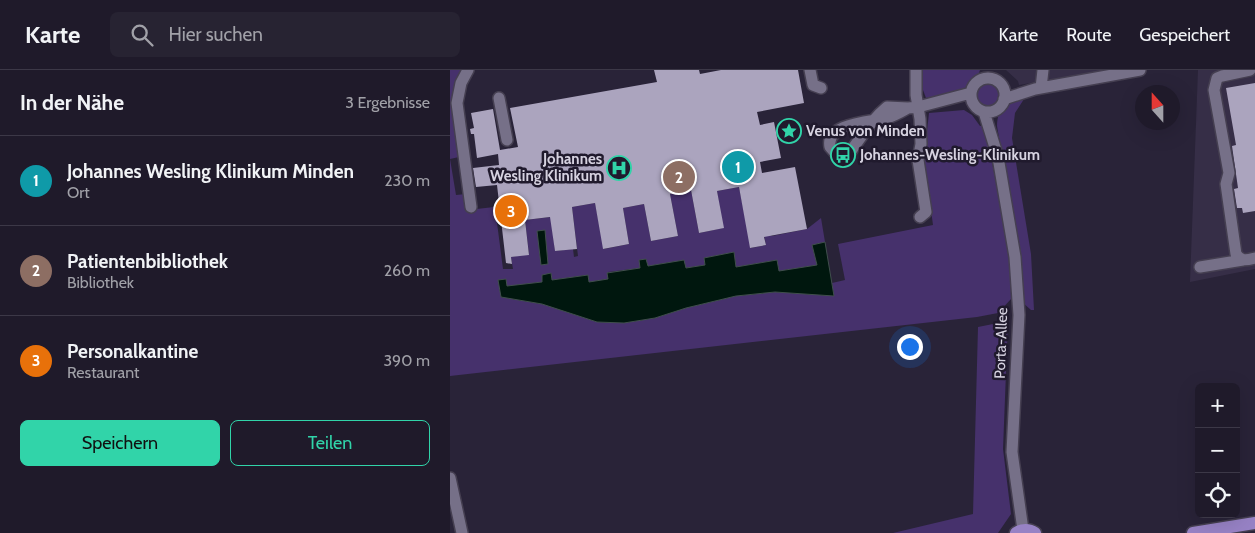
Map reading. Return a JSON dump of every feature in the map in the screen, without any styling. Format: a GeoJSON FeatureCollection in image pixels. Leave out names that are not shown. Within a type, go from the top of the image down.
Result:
{"type":"FeatureCollection","features":[{"type":"Feature","properties":{"kind":"main road"},"geometry":{"type":"LineString","coordinates":[[1193,533],[1255,523]]}},
{"type":"Feature","properties":{"kind":"street"},"geometry":{"type":"LineString","coordinates":[[468,70],[461,83],[457,103],[471,207]]}},
{"type":"Feature","properties":{"kind":"street"},"geometry":{"type":"LineString","coordinates":[[810,70],[813,85],[821,88]]}},
{"type":"Feature","properties":{"kind":"street"},"geometry":{"type":"LineString","coordinates":[[916,70],[913,107],[921,144],[918,160],[926,212],[920,217]]}},
{"type":"Feature","properties":{"kind":"street"},"geometry":{"type":"LineString","coordinates":[[1038,88],[1043,70]]}},
{"type":"Feature","properties":{"kind":"street"},"geometry":{"type":"LineString","coordinates":[[1065,83],[1066,70]]}},
{"type":"Feature","properties":{"kind":"street"},"geometry":{"type":"LineString","coordinates":[[1004,95],[1134,70]]}},
{"type":"Feature","properties":{"kind":"street"},"geometry":{"type":"LineString","coordinates":[[1243,260],[1239,259],[1236,254],[1226,184],[1229,174],[1214,90],[1217,78],[1250,70]]}},
{"type":"Feature","properties":{"kind":"street"},"geometry":{"type":"LineString","coordinates":[[986,75],[999,83],[1004,95],[999,108],[989,111],[979,110],[972,98],[974,85],[986,75]]}},
{"type":"Feature","properties":{"kind":"street"},"geometry":{"type":"LineString","coordinates":[[500,98],[507,140]]}},
{"type":"Feature","properties":{"kind":"street"},"geometry":{"type":"LineString","coordinates":[[913,107],[894,116],[873,121],[842,127],[829,143],[833,152],[843,155],[850,151],[873,121],[887,107],[946,105],[972,98]]}},
{"type":"Feature","properties":{"kind":"street","name":"Porta-Allee"},"geometry":{"type":"LineString","coordinates":[[989,111],[1015,257],[1018,315],[1012,452],[1025,532]]}},
{"type":"Feature","properties":{"kind":"street"},"geometry":{"type":"LineString","coordinates":[[1200,268],[1255,258]]}},
{"type":"Feature","properties":{"kind":"street"},"geometry":{"type":"LineString","coordinates":[[450,478],[462,533]]}},
{"type":"Feature","properties":{"kind":"shaded area"},"geometry":{"type":"Polygon","coordinates":[[[450,70],[462,70],[458,80],[455,102],[455,124],[459,157],[450,159],[450,70]]]}},
{"type":"Feature","properties":{"kind":"shaded area"},"geometry":{"type":"Polygon","coordinates":[[[921,70],[980,70],[977,78],[963,93],[926,98],[920,82],[921,70]]]}},
{"type":"Feature","properties":{"kind":"shaded area"},"geometry":{"type":"Polygon","coordinates":[[[1006,70],[1106,70],[1019,85],[1018,81],[1006,70]]]}},
{"type":"Feature","properties":{"kind":"shaded area"},"geometry":{"type":"Polygon","coordinates":[[[1198,70],[1255,70],[1255,269],[1190,282],[1198,70]]]}},
{"type":"Feature","properties":{"kind":"shaded area"},"geometry":{"type":"Polygon","coordinates":[[[988,83],[996,87],[1000,95],[996,103],[988,107],[980,103],[976,95],[980,87],[988,83]]]}},
{"type":"Feature","properties":{"kind":"shaded area"},"geometry":{"type":"Polygon","coordinates":[[[1023,96],[1024,99],[1015,113],[1012,138],[1031,254],[1034,310],[1031,310],[1022,302],[1020,260],[997,126],[999,114],[1004,106],[1023,96]]]}},
{"type":"Feature","properties":{"kind":"shaded area"},"geometry":{"type":"Polygon","coordinates":[[[964,110],[972,115],[980,126],[985,125],[1010,257],[1011,299],[998,313],[977,317],[450,376],[450,159],[456,195],[466,194],[468,210],[494,207],[503,269],[513,269],[511,257],[529,254],[525,220],[551,217],[555,251],[573,249],[574,257],[578,256],[572,207],[595,203],[604,249],[629,244],[623,208],[644,204],[651,241],[678,236],[670,194],[691,190],[699,233],[723,228],[717,191],[739,187],[751,248],[766,245],[763,230],[772,236],[807,229],[821,218],[825,242],[812,245],[817,265],[779,271],[777,260],[736,267],[734,253],[704,258],[705,265],[685,268],[683,260],[648,266],[646,259],[640,268],[608,272],[608,279],[589,282],[587,275],[552,280],[551,273],[543,282],[507,286],[499,280],[501,297],[542,304],[597,322],[624,323],[655,318],[686,308],[736,296],[775,292],[834,296],[832,283],[845,280],[838,244],[933,225],[924,159],[929,113],[964,110]]]}},
{"type":"Feature","properties":{"kind":"shaded area"},"geometry":{"type":"Polygon","coordinates":[[[545,230],[548,264],[541,265],[537,231],[545,230]]]}},
{"type":"Feature","properties":{"kind":"shaded area"},"geometry":{"type":"Polygon","coordinates":[[[825,242],[834,296],[775,292],[736,296],[686,308],[655,318],[624,323],[597,322],[542,304],[501,297],[498,280],[506,279],[507,286],[542,282],[542,275],[551,273],[552,280],[588,275],[589,282],[608,279],[607,273],[640,268],[639,260],[646,259],[648,266],[684,260],[686,268],[705,265],[704,258],[734,252],[736,267],[777,260],[779,271],[817,265],[812,245],[825,242]]]}},
{"type":"Feature","properties":{"kind":"shaded area"},"geometry":{"type":"Polygon","coordinates":[[[1008,321],[1003,449],[1011,514],[998,533],[893,533],[973,514],[978,327],[1008,321]]]}},
{"type":"Feature","properties":{"kind":"building","name":"Johannes Wesling Klinikum"},"geometry":{"type":"Polygon","coordinates":[[[654,70],[699,70],[700,74],[721,70],[798,70],[804,103],[757,112],[760,125],[774,122],[781,158],[760,162],[762,173],[795,167],[807,229],[764,237],[766,245],[750,248],[739,187],[717,191],[724,228],[699,233],[691,190],[670,194],[678,236],[651,241],[644,204],[623,208],[629,244],[603,249],[595,203],[572,207],[577,249],[555,251],[550,217],[525,220],[529,255],[511,257],[512,264],[506,263],[497,185],[476,187],[473,168],[499,165],[498,154],[477,158],[474,134],[471,134],[470,129],[474,128],[471,113],[493,109],[500,150],[518,147],[510,108],[657,82],[654,70]]]}},
{"type":"Feature","properties":{"kind":"building"},"geometry":{"type":"Polygon","coordinates":[[[1255,83],[1255,211],[1243,213],[1242,208],[1237,208],[1234,189],[1238,188],[1232,146],[1236,145],[1226,88],[1255,83]]]}},
{"type":"Feature","properties":{"kind":"place","name":"Venus von Minden"},"geometry":{"type":"Point","coordinates":[789,131]}},
{"type":"Feature","properties":{"kind":"place","name":"Johannes-Wesling-Klinikum"},"geometry":{"type":"Point","coordinates":[843,155]}},
{"type":"Feature","properties":{"kind":"place","name":"Johannes Wesling Klinikum Minden"},"geometry":{"type":"Point","coordinates":[738,167]}},
{"type":"Feature","properties":{"kind":"place","name":"Johannes Wesling Klinikum"},"geometry":{"type":"Point","coordinates":[619,168]}},
{"type":"Feature","properties":{"kind":"place","name":"Patientenbibliothek"},"geometry":{"type":"Point","coordinates":[679,177]}},
{"type":"Feature","properties":{"kind":"place","name":"Personalkantine"},"geometry":{"type":"Point","coordinates":[511,211]}}]}
